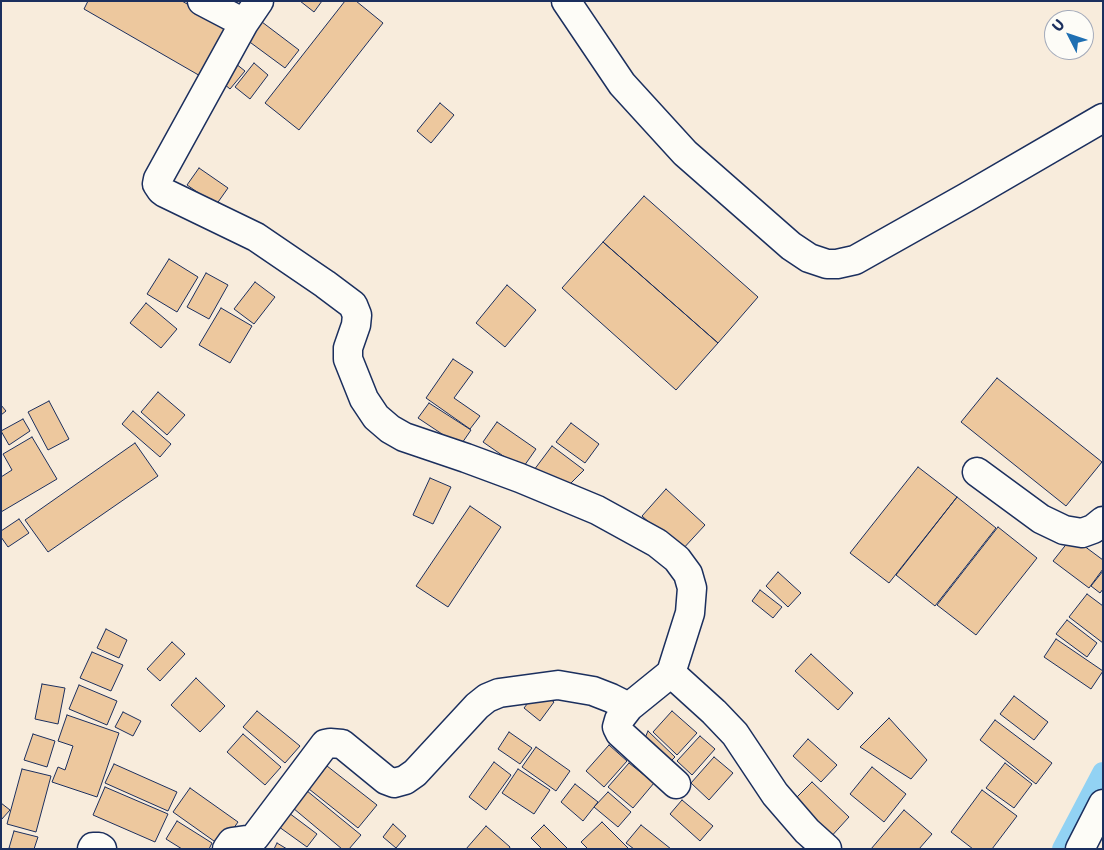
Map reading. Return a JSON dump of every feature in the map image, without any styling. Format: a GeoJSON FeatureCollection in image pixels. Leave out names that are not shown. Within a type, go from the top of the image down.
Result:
{"type":"FeatureCollection","features":[{"type":"Feature","properties":{"kind":"street"},"geometry":{"type":"LineString","coordinates":[[202,1],[252,12],[158,179],[157,184],[165,193],[256,237],[353,305],[357,315],[356,325],[348,348],[348,359],[364,399],[376,417],[390,429],[404,437],[520,478],[597,510],[657,543],[677,559],[688,574],[692,588],[690,613],[671,673],[629,707],[619,720],[617,727],[620,733],[676,784]]}},
{"type":"Feature","properties":{"kind":"street"},"geometry":{"type":"LineString","coordinates":[[570,2],[622,84],[685,153],[791,246],[809,258],[827,264],[855,260],[1103,118]]}},
{"type":"Feature","properties":{"kind":"street"},"geometry":{"type":"LineString","coordinates":[[977,472],[1041,518],[1064,530],[1082,533],[1093,529],[1103,522]]}},
{"type":"Feature","properties":{"kind":"street"},"geometry":{"type":"LineString","coordinates":[[671,673],[736,734],[775,794],[807,831],[826,849]]}},
{"type":"Feature","properties":{"kind":"street"},"geometry":{"type":"LineString","coordinates":[[227,849],[232,842],[256,837],[325,744],[342,744],[386,780],[394,783],[405,780],[415,773],[477,706],[487,698],[499,693],[558,685],[592,691],[629,707]]}},
{"type":"Feature","properties":{"kind":"street"},"geometry":{"type":"LineString","coordinates":[[1080,849],[1103,804]]}},
{"type":"Feature","properties":{"kind":"street"},"geometry":{"type":"LineString","coordinates":[[92,849],[93,847],[99,847],[102,849]]}},
{"type":"Feature","properties":{"kind":"building"},"geometry":{"type":"Polygon","coordinates":[[[88,1],[182,1],[230,29],[202,77],[84,9],[88,1]]]}},
{"type":"Feature","properties":{"kind":"building"},"geometry":{"type":"Polygon","coordinates":[[[300,1],[322,1],[314,12],[300,1]]]}},
{"type":"Feature","properties":{"kind":"building"},"geometry":{"type":"Polygon","coordinates":[[[345,1],[356,1],[383,23],[299,130],[265,103],[345,1]]]}},
{"type":"Feature","properties":{"kind":"building"},"geometry":{"type":"Polygon","coordinates":[[[262,22],[299,50],[285,68],[247,40],[262,22]]]}},
{"type":"Feature","properties":{"kind":"building"},"geometry":{"type":"Polygon","coordinates":[[[231,60],[245,71],[230,89],[217,78],[231,60]]]}},
{"type":"Feature","properties":{"kind":"building"},"geometry":{"type":"Polygon","coordinates":[[[254,63],[268,75],[250,99],[235,87],[254,63]]]}},
{"type":"Feature","properties":{"kind":"building"},"geometry":{"type":"Polygon","coordinates":[[[440,103],[454,115],[431,143],[417,131],[440,103]]]}},
{"type":"Feature","properties":{"kind":"building"},"geometry":{"type":"Polygon","coordinates":[[[199,168],[228,188],[216,205],[187,185],[199,168]]]}},
{"type":"Feature","properties":{"kind":"building"},"geometry":{"type":"Polygon","coordinates":[[[644,196],[758,297],[718,343],[603,242],[644,196]]]}},
{"type":"Feature","properties":{"kind":"building"},"geometry":{"type":"Polygon","coordinates":[[[603,242],[718,343],[676,390],[562,288],[603,242]]]}},
{"type":"Feature","properties":{"kind":"building"},"geometry":{"type":"Polygon","coordinates":[[[169,259],[198,277],[177,312],[147,294],[169,259]]]}},
{"type":"Feature","properties":{"kind":"building"},"geometry":{"type":"Polygon","coordinates":[[[206,273],[228,285],[209,319],[187,307],[206,273]]]}},
{"type":"Feature","properties":{"kind":"building"},"geometry":{"type":"Polygon","coordinates":[[[255,282],[275,297],[254,324],[234,309],[255,282]]]}},
{"type":"Feature","properties":{"kind":"building"},"geometry":{"type":"Polygon","coordinates":[[[507,285],[536,310],[505,347],[476,323],[507,285]]]}},
{"type":"Feature","properties":{"kind":"building"},"geometry":{"type":"Polygon","coordinates":[[[146,303],[177,329],[161,348],[130,323],[146,303]]]}},
{"type":"Feature","properties":{"kind":"building"},"geometry":{"type":"Polygon","coordinates":[[[221,308],[252,326],[230,363],[199,345],[221,308]]]}},
{"type":"Feature","properties":{"kind":"building"},"geometry":{"type":"Polygon","coordinates":[[[453,359],[473,372],[454,398],[480,416],[470,429],[426,398],[453,359]]]}},
{"type":"Feature","properties":{"kind":"building"},"geometry":{"type":"Polygon","coordinates":[[[997,378],[1102,462],[1066,506],[961,422],[997,378]]]}},
{"type":"Feature","properties":{"kind":"building"},"geometry":{"type":"Polygon","coordinates":[[[158,392],[185,415],[167,435],[141,412],[158,392]]]}},
{"type":"Feature","properties":{"kind":"building"},"geometry":{"type":"Polygon","coordinates":[[[49,401],[69,439],[48,450],[28,412],[49,401]]]}},
{"type":"Feature","properties":{"kind":"building"},"geometry":{"type":"Polygon","coordinates":[[[429,403],[471,430],[460,446],[418,418],[429,403]]]}},
{"type":"Feature","properties":{"kind":"building"},"geometry":{"type":"Polygon","coordinates":[[[1,405],[6,411],[1,415],[1,405]]]}},
{"type":"Feature","properties":{"kind":"building"},"geometry":{"type":"Polygon","coordinates":[[[133,411],[171,444],[160,457],[122,424],[133,411]]]}},
{"type":"Feature","properties":{"kind":"building"},"geometry":{"type":"Polygon","coordinates":[[[23,419],[30,431],[9,445],[1,431],[23,419]]]}},
{"type":"Feature","properties":{"kind":"building"},"geometry":{"type":"Polygon","coordinates":[[[497,422],[536,449],[522,469],[483,442],[497,422]]]}},
{"type":"Feature","properties":{"kind":"building"},"geometry":{"type":"Polygon","coordinates":[[[571,423],[599,444],[585,463],[556,442],[571,423]]]}},
{"type":"Feature","properties":{"kind":"building"},"geometry":{"type":"Polygon","coordinates":[[[32,437],[57,479],[1,512],[1,477],[12,470],[3,454],[32,437]]]}},
{"type":"Feature","properties":{"kind":"building"},"geometry":{"type":"Polygon","coordinates":[[[135,443],[158,476],[48,552],[25,520],[135,443]]]}},
{"type":"Feature","properties":{"kind":"building"},"geometry":{"type":"Polygon","coordinates":[[[552,446],[584,470],[564,490],[528,478],[552,446]]]}},
{"type":"Feature","properties":{"kind":"building"},"geometry":{"type":"Polygon","coordinates":[[[918,467],[957,497],[889,583],[850,553],[918,467]]]}},
{"type":"Feature","properties":{"kind":"building"},"geometry":{"type":"Polygon","coordinates":[[[430,478],[451,487],[433,524],[413,515],[430,478]]]}},
{"type":"Feature","properties":{"kind":"building"},"geometry":{"type":"Polygon","coordinates":[[[666,489],[705,525],[681,551],[642,516],[666,489]]]}},
{"type":"Feature","properties":{"kind":"building"},"geometry":{"type":"Polygon","coordinates":[[[957,497],[996,528],[935,606],[896,575],[957,497]]]}},
{"type":"Feature","properties":{"kind":"building"},"geometry":{"type":"Polygon","coordinates":[[[470,506],[501,527],[448,607],[416,586],[470,506]]]}},
{"type":"Feature","properties":{"kind":"building"},"geometry":{"type":"Polygon","coordinates":[[[19,519],[29,533],[8,547],[1,537],[1,531],[19,519]]]}},
{"type":"Feature","properties":{"kind":"building"},"geometry":{"type":"Polygon","coordinates":[[[998,527],[1037,558],[976,635],[937,605],[998,527]]]}},
{"type":"Feature","properties":{"kind":"building"},"geometry":{"type":"Polygon","coordinates":[[[1072,537],[1103,560],[1103,569],[1089,588],[1053,561],[1072,537]]]}},
{"type":"Feature","properties":{"kind":"building"},"geometry":{"type":"Polygon","coordinates":[[[1103,571],[1103,589],[1100,593],[1091,586],[1103,571]]]}},
{"type":"Feature","properties":{"kind":"building"},"geometry":{"type":"Polygon","coordinates":[[[778,572],[801,593],[788,607],[766,586],[778,572]]]}},
{"type":"Feature","properties":{"kind":"building"},"geometry":{"type":"Polygon","coordinates":[[[760,590],[782,607],[773,618],[752,601],[760,590]]]}},
{"type":"Feature","properties":{"kind":"building"},"geometry":{"type":"Polygon","coordinates":[[[1087,594],[1103,606],[1103,643],[1069,617],[1087,594]]]}},
{"type":"Feature","properties":{"kind":"building"},"geometry":{"type":"Polygon","coordinates":[[[1067,620],[1097,643],[1087,657],[1056,634],[1067,620]]]}},
{"type":"Feature","properties":{"kind":"building"},"geometry":{"type":"Polygon","coordinates":[[[106,629],[127,640],[119,658],[97,648],[106,629]]]}},
{"type":"Feature","properties":{"kind":"building"},"geometry":{"type":"Polygon","coordinates":[[[1056,639],[1103,671],[1091,689],[1044,657],[1056,639]]]}},
{"type":"Feature","properties":{"kind":"building"},"geometry":{"type":"Polygon","coordinates":[[[172,642],[185,654],[160,681],[147,669],[172,642]]]}},
{"type":"Feature","properties":{"kind":"building"},"geometry":{"type":"Polygon","coordinates":[[[92,652],[123,665],[111,691],[80,678],[92,652]]]}},
{"type":"Feature","properties":{"kind":"building"},"geometry":{"type":"Polygon","coordinates":[[[811,654],[853,693],[838,710],[795,671],[811,654]]]}},
{"type":"Feature","properties":{"kind":"building"},"geometry":{"type":"Polygon","coordinates":[[[196,678],[225,706],[200,732],[171,705],[196,678]]]}},
{"type":"Feature","properties":{"kind":"building"},"geometry":{"type":"Polygon","coordinates":[[[42,684],[65,688],[58,724],[35,719],[42,684]]]}},
{"type":"Feature","properties":{"kind":"building"},"geometry":{"type":"Polygon","coordinates":[[[79,685],[117,701],[107,725],[69,709],[79,685]]]}},
{"type":"Feature","properties":{"kind":"building"},"geometry":{"type":"Polygon","coordinates":[[[538,690],[554,702],[540,721],[524,708],[538,690]]]}},
{"type":"Feature","properties":{"kind":"building"},"geometry":{"type":"Polygon","coordinates":[[[1014,696],[1048,722],[1034,740],[1000,714],[1014,696]]]}},
{"type":"Feature","properties":{"kind":"building"},"geometry":{"type":"Polygon","coordinates":[[[257,711],[300,746],[285,763],[243,727],[257,711]]]}},
{"type":"Feature","properties":{"kind":"building"},"geometry":{"type":"Polygon","coordinates":[[[672,711],[697,733],[677,755],[653,732],[672,711]]]}},
{"type":"Feature","properties":{"kind":"building"},"geometry":{"type":"Polygon","coordinates":[[[123,712],[141,721],[133,736],[115,727],[123,712]]]}},
{"type":"Feature","properties":{"kind":"building"},"geometry":{"type":"Polygon","coordinates":[[[67,715],[119,733],[97,797],[52,782],[58,767],[65,770],[73,746],[58,741],[67,715]]]}},
{"type":"Feature","properties":{"kind":"building"},"geometry":{"type":"Polygon","coordinates":[[[889,718],[927,760],[911,779],[860,747],[889,718]]]}},
{"type":"Feature","properties":{"kind":"building"},"geometry":{"type":"Polygon","coordinates":[[[995,720],[1052,763],[1036,784],[980,740],[995,720]]]}},
{"type":"Feature","properties":{"kind":"building"},"geometry":{"type":"Polygon","coordinates":[[[648,731],[675,757],[670,762],[645,738],[648,731]]]}},
{"type":"Feature","properties":{"kind":"building"},"geometry":{"type":"Polygon","coordinates":[[[509,732],[532,748],[520,764],[498,749],[509,732]]]}},
{"type":"Feature","properties":{"kind":"building"},"geometry":{"type":"Polygon","coordinates":[[[33,734],[55,741],[47,767],[24,760],[33,734]]]}},
{"type":"Feature","properties":{"kind":"building"},"geometry":{"type":"Polygon","coordinates":[[[243,734],[281,767],[265,785],[227,752],[243,734]]]}},
{"type":"Feature","properties":{"kind":"building"},"geometry":{"type":"Polygon","coordinates":[[[700,736],[715,749],[692,775],[677,761],[700,736]]]}},
{"type":"Feature","properties":{"kind":"building"},"geometry":{"type":"Polygon","coordinates":[[[808,739],[837,765],[821,782],[793,756],[808,739]]]}},
{"type":"Feature","properties":{"kind":"building"},"geometry":{"type":"Polygon","coordinates":[[[609,745],[627,761],[604,787],[586,771],[609,745]]]}},
{"type":"Feature","properties":{"kind":"building"},"geometry":{"type":"Polygon","coordinates":[[[536,747],[570,771],[556,791],[522,767],[536,747]]]}},
{"type":"Feature","properties":{"kind":"building"},"geometry":{"type":"Polygon","coordinates":[[[714,757],[733,773],[709,800],[691,783],[714,757]]]}},
{"type":"Feature","properties":{"kind":"building"},"geometry":{"type":"Polygon","coordinates":[[[494,762],[511,775],[486,810],[469,797],[494,762]]]}},
{"type":"Feature","properties":{"kind":"building"},"geometry":{"type":"Polygon","coordinates":[[[629,763],[654,783],[633,808],[608,787],[629,763]]]}},
{"type":"Feature","properties":{"kind":"building"},"geometry":{"type":"Polygon","coordinates":[[[1005,763],[1032,784],[1014,808],[986,788],[1005,763]]]}},
{"type":"Feature","properties":{"kind":"building"},"geometry":{"type":"Polygon","coordinates":[[[114,764],[177,792],[168,811],[105,783],[114,764]]]}},
{"type":"Feature","properties":{"kind":"building"},"geometry":{"type":"Polygon","coordinates":[[[327,766],[377,805],[358,828],[309,789],[327,766]]]}},
{"type":"Feature","properties":{"kind":"building"},"geometry":{"type":"Polygon","coordinates":[[[872,767],[906,794],[884,822],[850,794],[872,767]]]}},
{"type":"Feature","properties":{"kind":"building"},"geometry":{"type":"Polygon","coordinates":[[[22,769],[51,776],[36,832],[7,824],[22,769]]]}},
{"type":"Feature","properties":{"kind":"building"},"geometry":{"type":"Polygon","coordinates":[[[518,769],[550,790],[534,814],[502,793],[518,769]]]}},
{"type":"Feature","properties":{"kind":"building"},"geometry":{"type":"Polygon","coordinates":[[[812,782],[849,817],[828,840],[790,804],[812,782]]]}},
{"type":"Feature","properties":{"kind":"building"},"geometry":{"type":"Polygon","coordinates":[[[575,784],[598,802],[583,821],[561,802],[575,784]]]}},
{"type":"Feature","properties":{"kind":"building"},"geometry":{"type":"Polygon","coordinates":[[[301,786],[361,835],[349,849],[342,849],[287,803],[301,786]]]}},
{"type":"Feature","properties":{"kind":"building"},"geometry":{"type":"Polygon","coordinates":[[[105,787],[168,814],[155,842],[93,815],[105,787]]]}},
{"type":"Feature","properties":{"kind":"building"},"geometry":{"type":"Polygon","coordinates":[[[190,788],[238,822],[221,846],[173,812],[190,788]]]}},
{"type":"Feature","properties":{"kind":"building"},"geometry":{"type":"Polygon","coordinates":[[[982,790],[1017,816],[992,849],[973,849],[951,832],[982,790]]]}},
{"type":"Feature","properties":{"kind":"building"},"geometry":{"type":"Polygon","coordinates":[[[608,792],[631,812],[618,827],[594,807],[608,792]]]}},
{"type":"Feature","properties":{"kind":"building"},"geometry":{"type":"Polygon","coordinates":[[[682,800],[713,826],[700,841],[670,814],[682,800]]]}},
{"type":"Feature","properties":{"kind":"building"},"geometry":{"type":"Polygon","coordinates":[[[1,803],[10,810],[1,820],[1,803]]]}},
{"type":"Feature","properties":{"kind":"building"},"geometry":{"type":"Polygon","coordinates":[[[285,810],[317,834],[307,847],[275,824],[285,810]]]}},
{"type":"Feature","properties":{"kind":"building"},"geometry":{"type":"Polygon","coordinates":[[[904,810],[932,834],[919,849],[871,849],[904,810]]]}},
{"type":"Feature","properties":{"kind":"building"},"geometry":{"type":"Polygon","coordinates":[[[177,821],[212,843],[209,849],[182,849],[166,839],[177,821]]]}},
{"type":"Feature","properties":{"kind":"building"},"geometry":{"type":"Polygon","coordinates":[[[602,822],[627,849],[588,849],[581,842],[602,822]]]}},
{"type":"Feature","properties":{"kind":"building"},"geometry":{"type":"Polygon","coordinates":[[[393,824],[406,836],[396,848],[383,837],[393,824]]]}},
{"type":"Feature","properties":{"kind":"building"},"geometry":{"type":"Polygon","coordinates":[[[544,825],[567,849],[542,849],[531,838],[544,825]]]}},
{"type":"Feature","properties":{"kind":"building"},"geometry":{"type":"Polygon","coordinates":[[[641,825],[671,849],[634,849],[626,843],[641,825]]]}},
{"type":"Feature","properties":{"kind":"building"},"geometry":{"type":"Polygon","coordinates":[[[486,826],[510,847],[509,849],[466,849],[486,826]]]}},
{"type":"Feature","properties":{"kind":"building"},"geometry":{"type":"Polygon","coordinates":[[[14,831],[38,837],[34,849],[9,848],[14,831]]]}},
{"type":"Feature","properties":{"kind":"building"},"geometry":{"type":"Polygon","coordinates":[[[277,843],[287,849],[274,849],[277,843]]]}},
{"type":"Feature","properties":{"kind":"waterway"},"geometry":{"type":"LineString","coordinates":[[1063,849],[1103,773]]}}]}
